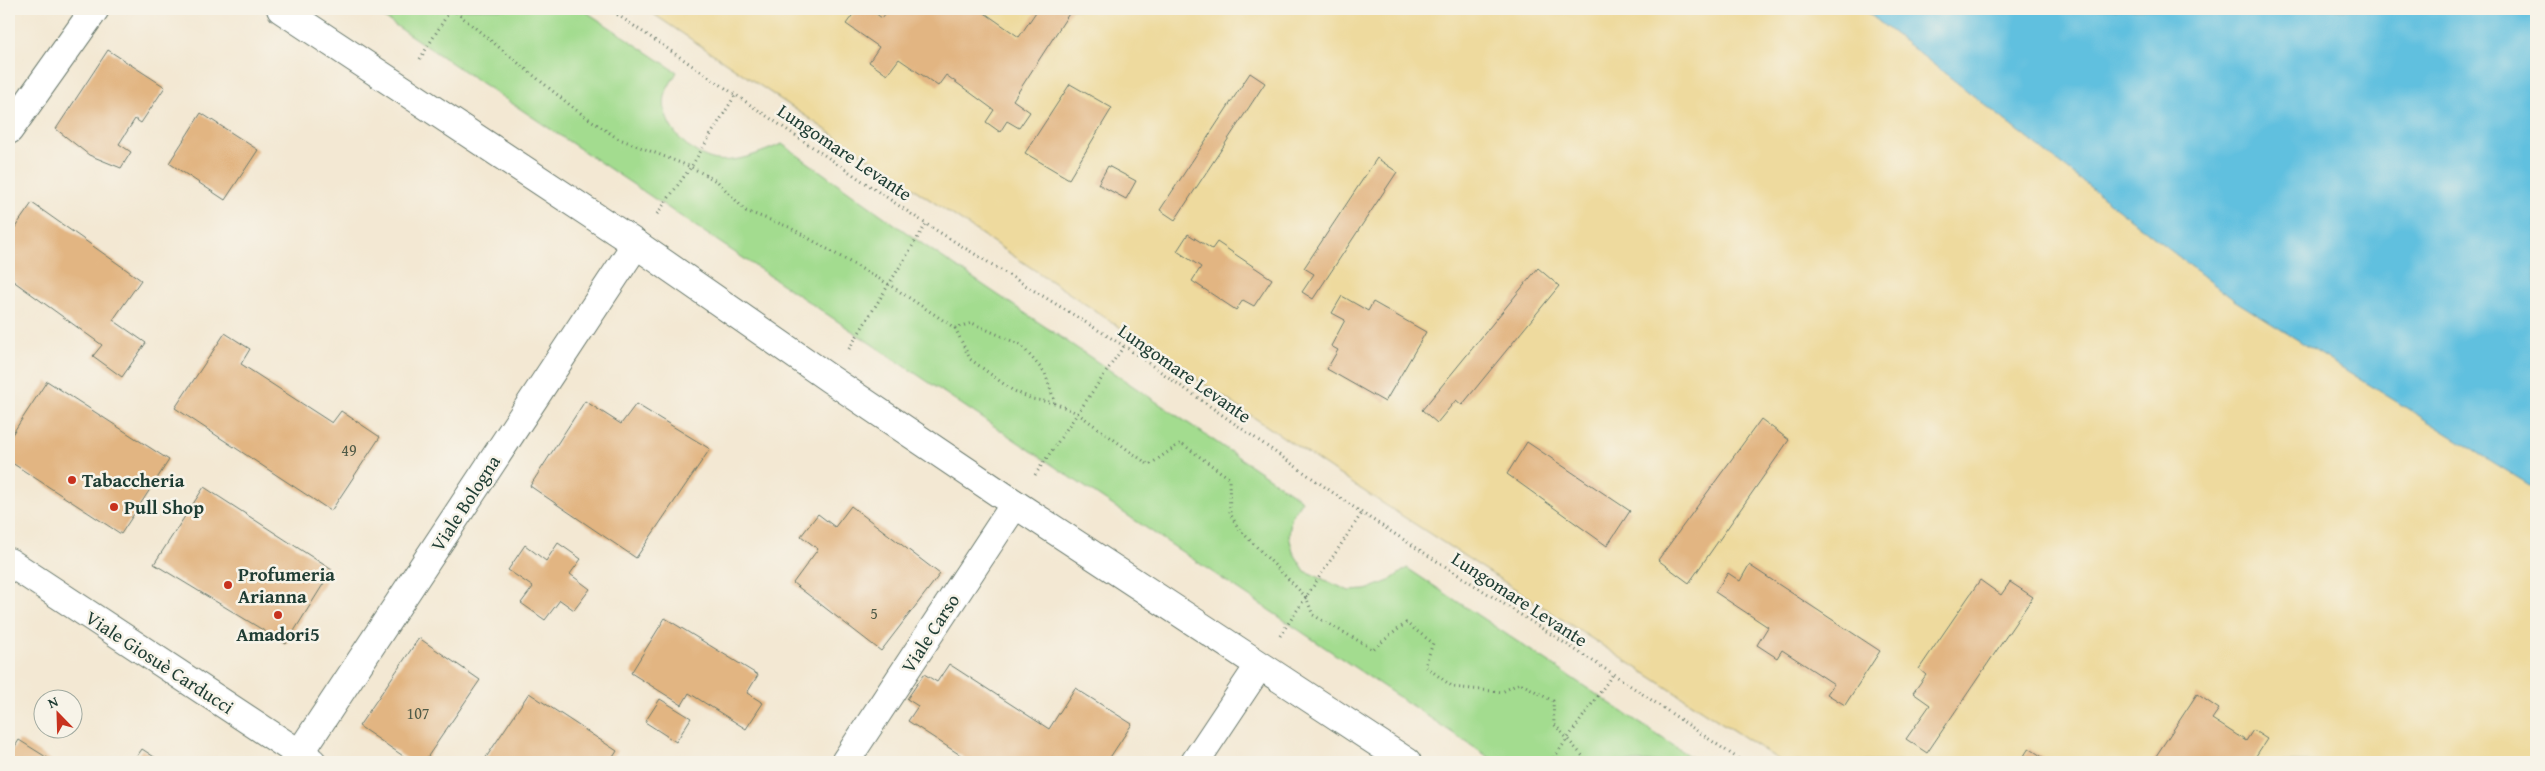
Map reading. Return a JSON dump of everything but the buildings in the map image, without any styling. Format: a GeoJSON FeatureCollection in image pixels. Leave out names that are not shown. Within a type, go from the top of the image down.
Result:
{"type":"FeatureCollection","features":[{"type":"Feature","properties":{"kind":"street"},"geometry":{"type":"LineString","coordinates":[[9,130],[95,9]]}},
{"type":"Feature","properties":{"kind":"street"},"geometry":{"type":"LineString","coordinates":[[282,9],[636,244],[830,379],[1015,504],[1407,762]]}},
{"type":"Feature","properties":{"kind":"street","name":"Viale Bologna"},"geometry":{"type":"LineString","coordinates":[[301,760],[636,244]]}},
{"type":"Feature","properties":{"kind":"street","name":"Viale Carso"},"geometry":{"type":"LineString","coordinates":[[845,762],[1015,504]]}},
{"type":"Feature","properties":{"kind":"street","name":"Viale Giosuè Carducci"},"geometry":{"type":"LineString","coordinates":[[9,562],[301,760]]}},
{"type":"Feature","properties":{"kind":"street"},"geometry":{"type":"LineString","coordinates":[[1195,762],[1259,666]]}},
{"type":"Feature","properties":{"kind":"path"},"geometry":{"type":"LineString","coordinates":[[402,90],[452,9],[576,110],[617,138],[691,167],[718,182],[746,211],[789,227],[888,284],[955,328],[970,359],[1012,390],[1032,399],[1055,403],[1077,414],[1149,465],[1180,443],[1229,478],[1230,513],[1238,528],[1306,597],[1313,615],[1373,649],[1406,623],[1433,643],[1425,666],[1453,687],[1502,692],[1520,683],[1553,701],[1554,724],[1588,762]]}},
{"type":"Feature","properties":{"kind":"path","name":"Lungomare Levante"},"geometry":{"type":"LineString","coordinates":[[609,9],[926,224],[1124,346],[1362,513],[1612,674],[1743,762]]}},
{"type":"Feature","properties":{"kind":"path"},"geometry":{"type":"LineString","coordinates":[[636,244],[691,167],[736,94]]}},
{"type":"Feature","properties":{"kind":"path"},"geometry":{"type":"LineString","coordinates":[[830,379],[926,224]]}},
{"type":"Feature","properties":{"kind":"path"},"geometry":{"type":"LineString","coordinates":[[955,328],[972,323],[1021,345],[1045,372],[1055,403]]}},
{"type":"Feature","properties":{"kind":"path"},"geometry":{"type":"LineString","coordinates":[[1015,504],[1124,346]]}},
{"type":"Feature","properties":{"kind":"path"},"geometry":{"type":"LineString","coordinates":[[1259,666],[1362,513]]}},
{"type":"Feature","properties":{"kind":"path"},"geometry":{"type":"LineString","coordinates":[[1551,762],[1612,674]]}},
{"type":"Feature","properties":{"kind":"green space"},"geometry":{"type":"Polygon","coordinates":[[[371,9],[582,9],[677,72],[666,92],[664,103],[666,114],[669,124],[683,142],[692,149],[712,159],[729,160],[748,157],[782,144],[924,245],[1302,500],[1291,518],[1289,536],[1293,552],[1305,571],[1349,591],[1366,590],[1389,581],[1407,568],[1698,762],[1496,762],[371,9]]]}},
{"type":"Feature","properties":{"kind":"sand"},"geometry":{"type":"Polygon","coordinates":[[[646,9],[1863,9],[2234,300],[2536,489],[2536,762],[1782,762],[1353,484],[646,9]]]}},
{"type":"Feature","properties":{"kind":"water"},"geometry":{"type":"Polygon","coordinates":[[[1863,9],[2536,9],[2536,489],[2234,300],[1863,9]]]}},
{"type":"Feature","properties":{"kind":"place","name":"Tabaccheria"},"geometry":{"type":"Point","coordinates":[72,480]}},
{"type":"Feature","properties":{"kind":"place","name":"Pull Shop"},"geometry":{"type":"Point","coordinates":[114,507]}},
{"type":"Feature","properties":{"kind":"place","name":"Profumeria Arianna"},"geometry":{"type":"Point","coordinates":[228,585]}},
{"type":"Feature","properties":{"kind":"place","name":"Amadori5"},"geometry":{"type":"Point","coordinates":[278,615]}}]}
